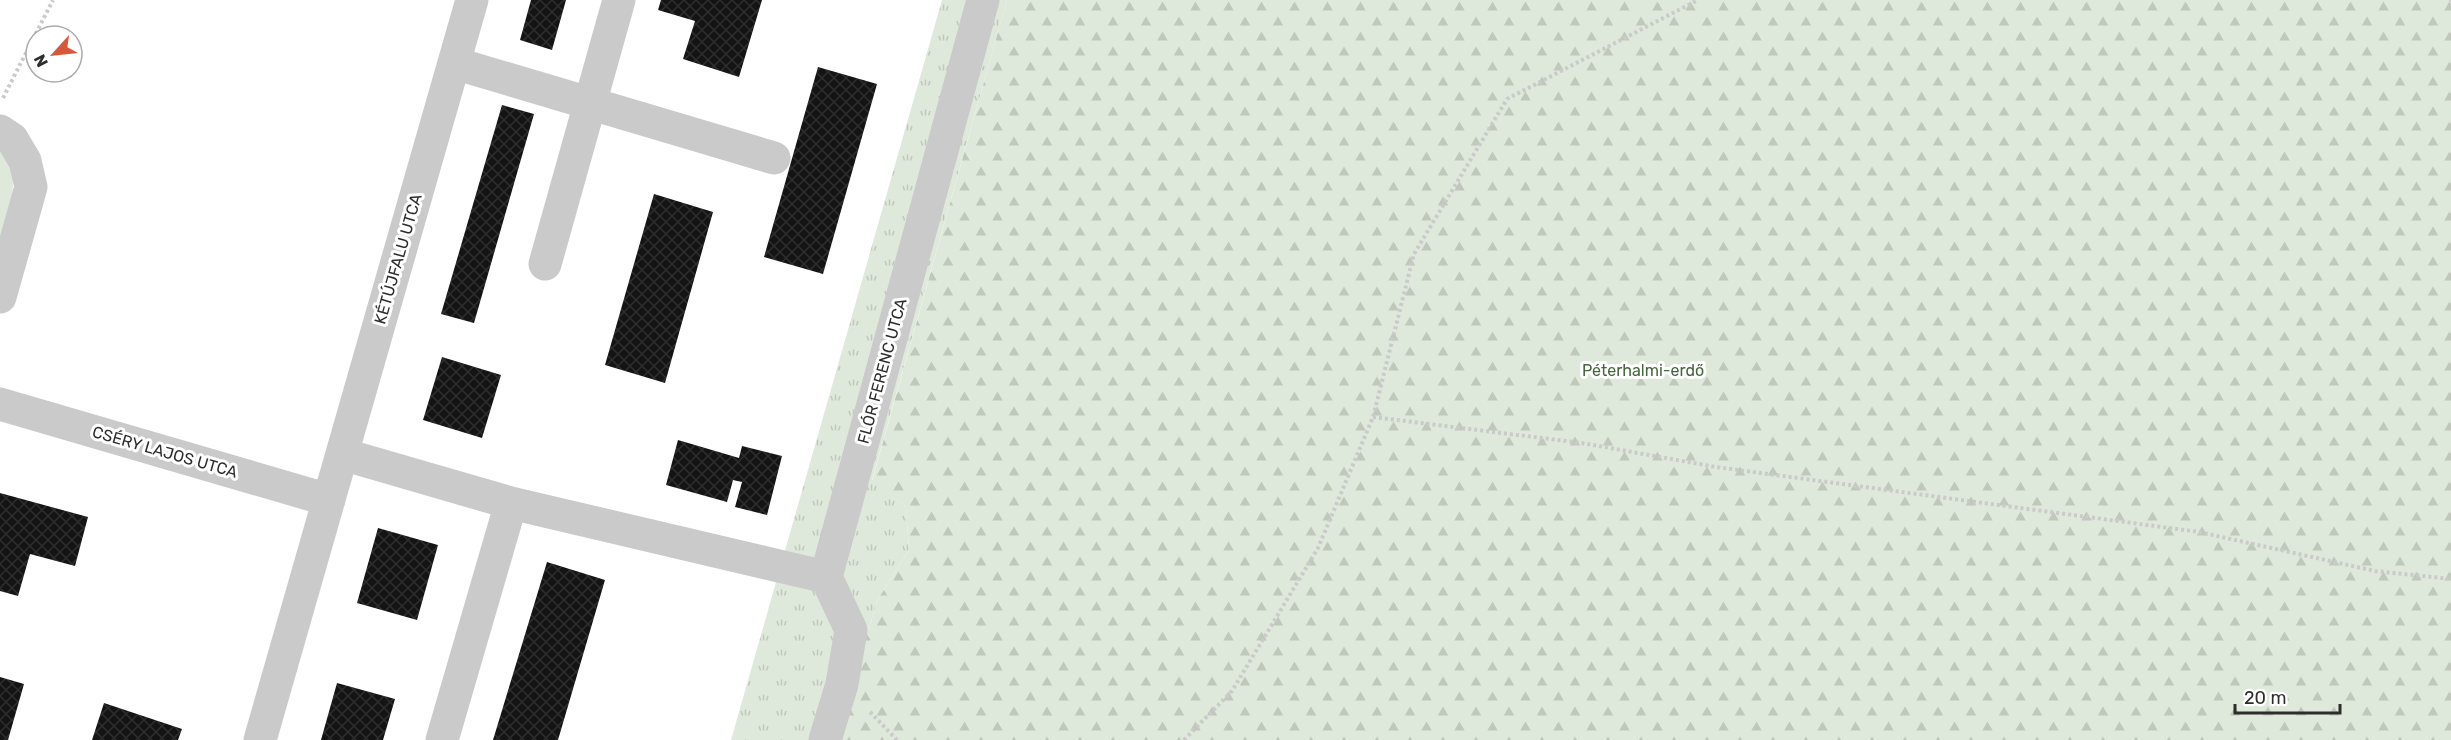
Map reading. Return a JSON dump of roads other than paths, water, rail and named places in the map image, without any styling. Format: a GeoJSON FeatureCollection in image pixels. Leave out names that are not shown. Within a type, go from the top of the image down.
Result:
{"type":"FeatureCollection","features":[{"type":"Feature","properties":{"kind":"street","name":"KÉTÚJFALU UTCA"},"geometry":{"type":"LineString","coordinates":[[260,740],[472,0]]}},
{"type":"Feature","properties":{"kind":"street"},"geometry":{"type":"LineString","coordinates":[[545,264],[619,0]]}},
{"type":"Feature","properties":{"kind":"street","name":"FLÓR FERENC UTCA"},"geometry":{"type":"LineString","coordinates":[[826,577],[983,0]]}},
{"type":"Feature","properties":{"kind":"street"},"geometry":{"type":"LineString","coordinates":[[454,63],[774,158]]}},
{"type":"Feature","properties":{"kind":"street"},"geometry":{"type":"LineString","coordinates":[[0,131],[12,139],[25,161],[31,187],[0,297]]}},
{"type":"Feature","properties":{"kind":"street","name":"CSÉRY LAJOS UTCA"},"geometry":{"type":"LineString","coordinates":[[0,404],[329,500]]}},
{"type":"Feature","properties":{"kind":"street"},"geometry":{"type":"LineString","coordinates":[[342,454],[511,502],[826,577],[851,630],[842,684],[825,740]]}},
{"type":"Feature","properties":{"kind":"street"},"geometry":{"type":"LineString","coordinates":[[442,740],[511,502]]}},
{"type":"Feature","properties":{"kind":"park label","name":"Péterhalmi-erdő"},"geometry":{"type":"Point","coordinates":[1643,370]}}]}
